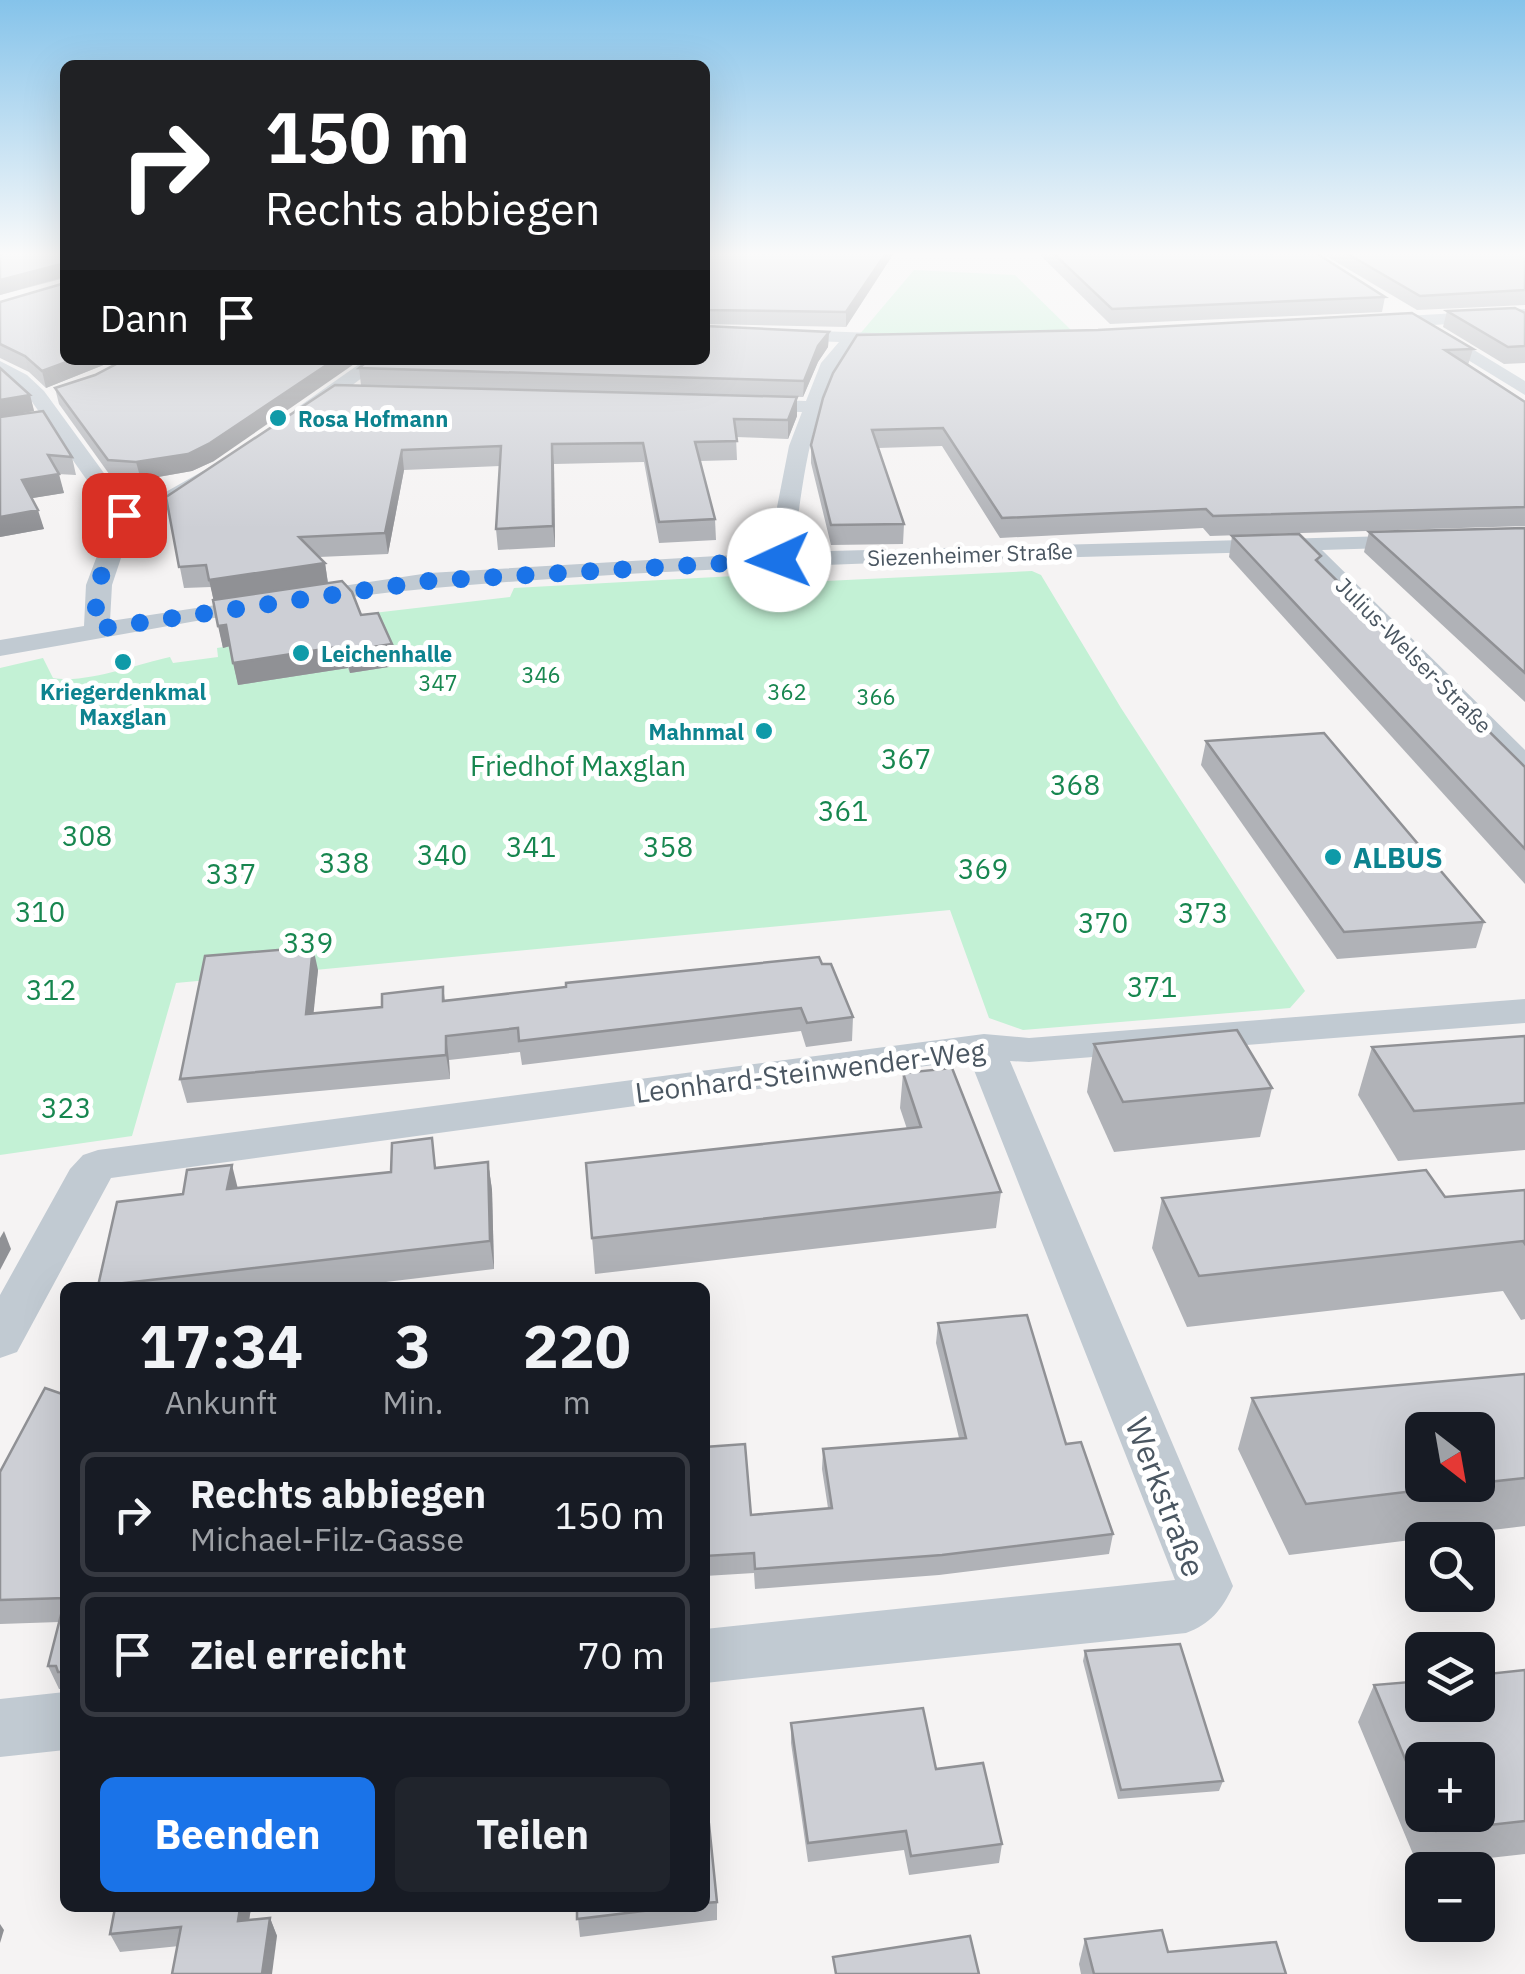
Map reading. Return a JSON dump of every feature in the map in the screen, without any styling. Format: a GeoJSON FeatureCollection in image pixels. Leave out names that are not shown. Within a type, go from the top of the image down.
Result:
{"type":"FeatureCollection","features":[{"type":"Feature","properties":{"kind":"street"},"geometry":{"type":"LineString","coordinates":[[779,560],[800,446],[830,363],[846,345]]}},
{"type":"Feature","properties":{"kind":"street"},"geometry":{"type":"LineString","coordinates":[[1456,345],[1525,389]]}},
{"type":"Feature","properties":{"kind":"street"},"geometry":{"type":"LineString","coordinates":[[286,424],[370,365]]}},
{"type":"Feature","properties":{"kind":"street"},"geometry":{"type":"LineString","coordinates":[[0,367],[24,378],[101,493],[124,515]]}},
{"type":"Feature","properties":{"kind":"street"},"geometry":{"type":"LineString","coordinates":[[332,392],[371,394]]}},
{"type":"Feature","properties":{"kind":"street"},"geometry":{"type":"LineString","coordinates":[[720,404],[816,407]]}},
{"type":"Feature","properties":{"kind":"street"},"geometry":{"type":"LineString","coordinates":[[124,515],[163,503],[226,466]]}},
{"type":"Feature","properties":{"kind":"street"},"geometry":{"type":"LineString","coordinates":[[97,629],[94,607],[100,576],[124,515]]}},
{"type":"Feature","properties":{"kind":"street","name":"Siezenheimer Straße"},"geometry":{"type":"LineString","coordinates":[[0,648],[97,629],[429,581],[779,560],[1451,539]]}},
{"type":"Feature","properties":{"kind":"street","name":"Julius-Welser-Straße"},"geometry":{"type":"LineString","coordinates":[[1302,544],[1525,767]]}},
{"type":"Feature","properties":{"kind":"street","name":"Leonhard-Steinwender-Weg"},"geometry":{"type":"LineString","coordinates":[[0,1339],[86,1180],[98,1165],[984,1046],[1029,1050],[1525,1010]]}},
{"type":"Feature","properties":{"kind":"street","name":"Werkstraße"},"geometry":{"type":"LineString","coordinates":[[710,1655],[1186,1607],[1205,1586],[984,1046]]}},
{"type":"Feature","properties":{"kind":"street"},"geometry":{"type":"LineString","coordinates":[[0,1728],[60,1722]]}},
{"type":"Feature","properties":{"kind":"green space","name":"Friedhof Maxglan"},"geometry":{"type":"Polygon","coordinates":[[[1032,571],[1041,575],[1121,708],[1305,991],[1290,1008],[1023,1030],[989,1018],[950,910],[176,983],[132,1136],[0,1155],[0,668],[43,658],[53,678],[96,676],[170,657],[173,663],[218,657],[217,648],[223,647],[220,631],[510,597],[514,588],[753,575],[763,584],[1032,571]]]}},
{"type":"Feature","properties":{"kind":"building"},"geometry":{"type":"Polygon","coordinates":[[[2,345],[60,345],[60,364],[42,371],[25,356],[2,345]]]}},
{"type":"Feature","properties":{"kind":"building"},"geometry":{"type":"Polygon","coordinates":[[[710,345],[819,345],[804,381],[359,368],[710,365],[710,345]]]}},
{"type":"Feature","properties":{"kind":"building"},"geometry":{"type":"Polygon","coordinates":[[[851,345],[1466,345],[1473,349],[1445,350],[1525,402],[1525,507],[1213,516],[1206,509],[1002,518],[943,428],[872,430],[904,524],[831,525],[811,445],[833,373],[851,345]]]}},
{"type":"Feature","properties":{"kind":"building"},"geometry":{"type":"Polygon","coordinates":[[[114,365],[327,365],[210,443],[188,454],[136,462],[108,460],[55,388],[114,365]]]}},
{"type":"Feature","properties":{"kind":"building"},"geometry":{"type":"Polygon","coordinates":[[[0,368],[30,395],[0,400],[0,368]]]}},
{"type":"Feature","properties":{"kind":"building"},"geometry":{"type":"Polygon","coordinates":[[[335,385],[797,397],[788,420],[734,419],[737,441],[695,442],[715,519],[659,522],[643,443],[552,444],[553,526],[496,529],[501,446],[402,450],[385,533],[299,537],[325,563],[209,580],[206,565],[179,567],[166,497],[335,385]]]}},
{"type":"Feature","properties":{"kind":"building"},"geometry":{"type":"Polygon","coordinates":[[[43,411],[72,457],[48,455],[59,474],[22,480],[38,510],[0,517],[0,417],[43,411]]]}},
{"type":"Feature","properties":{"kind":"building"},"geometry":{"type":"Polygon","coordinates":[[[1525,528],[1525,673],[1369,532],[1525,528]]]}},
{"type":"Feature","properties":{"kind":"building"},"geometry":{"type":"Polygon","coordinates":[[[1299,534],[1321,556],[1316,560],[1525,767],[1525,849],[1232,536],[1299,534]]]}},
{"type":"Feature","properties":{"kind":"building"},"geometry":{"type":"Polygon","coordinates":[[[342,581],[352,592],[361,615],[378,613],[392,644],[346,651],[344,646],[233,663],[226,625],[218,626],[213,600],[342,581]]]}},
{"type":"Feature","properties":{"kind":"building","name":"ALBUS"},"geometry":{"type":"Polygon","coordinates":[[[1324,733],[1484,922],[1344,932],[1206,741],[1324,733]]]}},
{"type":"Feature","properties":{"kind":"building"},"geometry":{"type":"Polygon","coordinates":[[[313,947],[306,1014],[382,1007],[382,994],[443,987],[443,1001],[566,987],[566,983],[819,957],[822,964],[831,964],[853,1017],[807,1023],[801,1008],[519,1041],[518,1028],[446,1036],[446,1055],[180,1079],[205,956],[313,947]]]}},
{"type":"Feature","properties":{"kind":"building"},"geometry":{"type":"Polygon","coordinates":[[[1237,1030],[1272,1088],[1123,1102],[1094,1044],[1237,1030]]]}},
{"type":"Feature","properties":{"kind":"building"},"geometry":{"type":"Polygon","coordinates":[[[1525,1036],[1525,1103],[1414,1111],[1372,1047],[1525,1036]]]}},
{"type":"Feature","properties":{"kind":"building"},"geometry":{"type":"Polygon","coordinates":[[[952,1068],[1001,1192],[592,1238],[586,1163],[921,1127],[903,1073],[952,1068]]]}},
{"type":"Feature","properties":{"kind":"building"},"geometry":{"type":"Polygon","coordinates":[[[432,1138],[435,1168],[488,1162],[490,1241],[133,1282],[99,1282],[117,1202],[183,1194],[187,1170],[232,1165],[227,1189],[391,1172],[392,1143],[432,1138]]]}},
{"type":"Feature","properties":{"kind":"building"},"geometry":{"type":"Polygon","coordinates":[[[1426,1170],[1445,1197],[1525,1190],[1525,1244],[1523,1241],[1199,1276],[1162,1198],[1426,1170]]]}},
{"type":"Feature","properties":{"kind":"building"},"geometry":{"type":"Polygon","coordinates":[[[1027,1315],[1066,1444],[1081,1442],[1113,1534],[942,1555],[755,1569],[754,1553],[710,1556],[710,1447],[745,1444],[751,1515],[832,1508],[823,1449],[966,1438],[938,1323],[1027,1315]]]}},
{"type":"Feature","properties":{"kind":"building"},"geometry":{"type":"Polygon","coordinates":[[[1525,1374],[1525,1478],[1495,1481],[1495,1412],[1405,1412],[1405,1492],[1306,1504],[1252,1398],[1525,1374]]]}},
{"type":"Feature","properties":{"kind":"building"},"geometry":{"type":"Polygon","coordinates":[[[45,1388],[60,1393],[60,1598],[0,1600],[0,1472],[45,1388]]]}},
{"type":"Feature","properties":{"kind":"building"},"geometry":{"type":"Polygon","coordinates":[[[60,1619],[60,1672],[56,1666],[48,1666],[60,1619]]]}},
{"type":"Feature","properties":{"kind":"building"},"geometry":{"type":"Polygon","coordinates":[[[1180,1644],[1223,1781],[1121,1790],[1085,1651],[1180,1644]]]}},
{"type":"Feature","properties":{"kind":"building"},"geometry":{"type":"Polygon","coordinates":[[[1525,1670],[1525,1821],[1495,1824],[1495,1742],[1405,1742],[1405,1759],[1374,1685],[1405,1682],[1405,1722],[1495,1722],[1495,1673],[1525,1670]]]}},
{"type":"Feature","properties":{"kind":"building"},"geometry":{"type":"Polygon","coordinates":[[[923,1708],[936,1769],[983,1763],[1002,1844],[911,1856],[906,1831],[808,1843],[791,1723],[923,1708]]]}},
{"type":"Feature","properties":{"kind":"building"},"geometry":{"type":"Polygon","coordinates":[[[710,1834],[717,1902],[710,1903],[710,1834]]]}},
{"type":"Feature","properties":{"kind":"building"},"geometry":{"type":"Polygon","coordinates":[[[114,1912],[239,1912],[238,1921],[270,1918],[262,1974],[172,1974],[181,1927],[110,1934],[114,1912]]]}},
{"type":"Feature","properties":{"kind":"building"},"geometry":{"type":"Polygon","coordinates":[[[577,1912],[635,1912],[577,1919],[577,1912]]]}},
{"type":"Feature","properties":{"kind":"building"},"geometry":{"type":"Polygon","coordinates":[[[1162,1930],[1168,1952],[1276,1942],[1286,1974],[1094,1974],[1085,1939],[1162,1930]]]}},
{"type":"Feature","properties":{"kind":"building"},"geometry":{"type":"Polygon","coordinates":[[[970,1936],[979,1974],[836,1974],[833,1957],[970,1936]]]}},
{"type":"Feature","properties":{"kind":"place","name":"Rosa Hofmann"},"geometry":{"type":"Point","coordinates":[278,418]}},
{"type":"Feature","properties":{"kind":"place","name":"Leichenhalle"},"geometry":{"type":"Point","coordinates":[301,653]}},
{"type":"Feature","properties":{"kind":"place","name":"Kriegerdenkmal Maxglan"},"geometry":{"type":"Point","coordinates":[123,662]}},
{"type":"Feature","properties":{"kind":"place","name":"Mahnmal"},"geometry":{"type":"Point","coordinates":[764,731]}},
{"type":"Feature","properties":{"kind":"place","name":"ALBUS"},"geometry":{"type":"Point","coordinates":[1333,857]}},
{"type":"Feature","properties":{"kind":"route"},"geometry":{"type":"LineString","coordinates":[[124,515],[100,576],[94,607],[97,629],[429,581],[779,560]]}},
{"type":"Feature","properties":{"kind":"park label","name":"346"},"geometry":{"type":"Point","coordinates":[541,674]}},
{"type":"Feature","properties":{"kind":"park label","name":"347"},"geometry":{"type":"Point","coordinates":[438,682]}},
{"type":"Feature","properties":{"kind":"park label","name":"362"},"geometry":{"type":"Point","coordinates":[787,691]}},
{"type":"Feature","properties":{"kind":"park label","name":"366"},"geometry":{"type":"Point","coordinates":[876,696]}},
{"type":"Feature","properties":{"kind":"park label","name":"367"},"geometry":{"type":"Point","coordinates":[906,758]}},
{"type":"Feature","properties":{"kind":"park label","name":"368"},"geometry":{"type":"Point","coordinates":[1075,784]}},
{"type":"Feature","properties":{"kind":"park label","name":"361"},"geometry":{"type":"Point","coordinates":[843,810]}},
{"type":"Feature","properties":{"kind":"park label","name":"308"},"geometry":{"type":"Point","coordinates":[87,835]}},
{"type":"Feature","properties":{"kind":"park label","name":"341"},"geometry":{"type":"Point","coordinates":[531,846]}},
{"type":"Feature","properties":{"kind":"park label","name":"358"},"geometry":{"type":"Point","coordinates":[668,846]}},
{"type":"Feature","properties":{"kind":"park label","name":"340"},"geometry":{"type":"Point","coordinates":[442,854]}},
{"type":"Feature","properties":{"kind":"park label","name":"338"},"geometry":{"type":"Point","coordinates":[344,862]}},
{"type":"Feature","properties":{"kind":"park label","name":"369"},"geometry":{"type":"Point","coordinates":[983,868]}},
{"type":"Feature","properties":{"kind":"park label","name":"337"},"geometry":{"type":"Point","coordinates":[231,873]}},
{"type":"Feature","properties":{"kind":"park label","name":"310"},"geometry":{"type":"Point","coordinates":[40,911]}},
{"type":"Feature","properties":{"kind":"park label","name":"373"},"geometry":{"type":"Point","coordinates":[1203,912]}},
{"type":"Feature","properties":{"kind":"park label","name":"370"},"geometry":{"type":"Point","coordinates":[1103,922]}},
{"type":"Feature","properties":{"kind":"park label","name":"339"},"geometry":{"type":"Point","coordinates":[308,942]}},
{"type":"Feature","properties":{"kind":"park label","name":"371"},"geometry":{"type":"Point","coordinates":[1152,986]}},
{"type":"Feature","properties":{"kind":"park label","name":"312"},"geometry":{"type":"Point","coordinates":[51,989]}},
{"type":"Feature","properties":{"kind":"park label","name":"323"},"geometry":{"type":"Point","coordinates":[66,1107]}}]}
